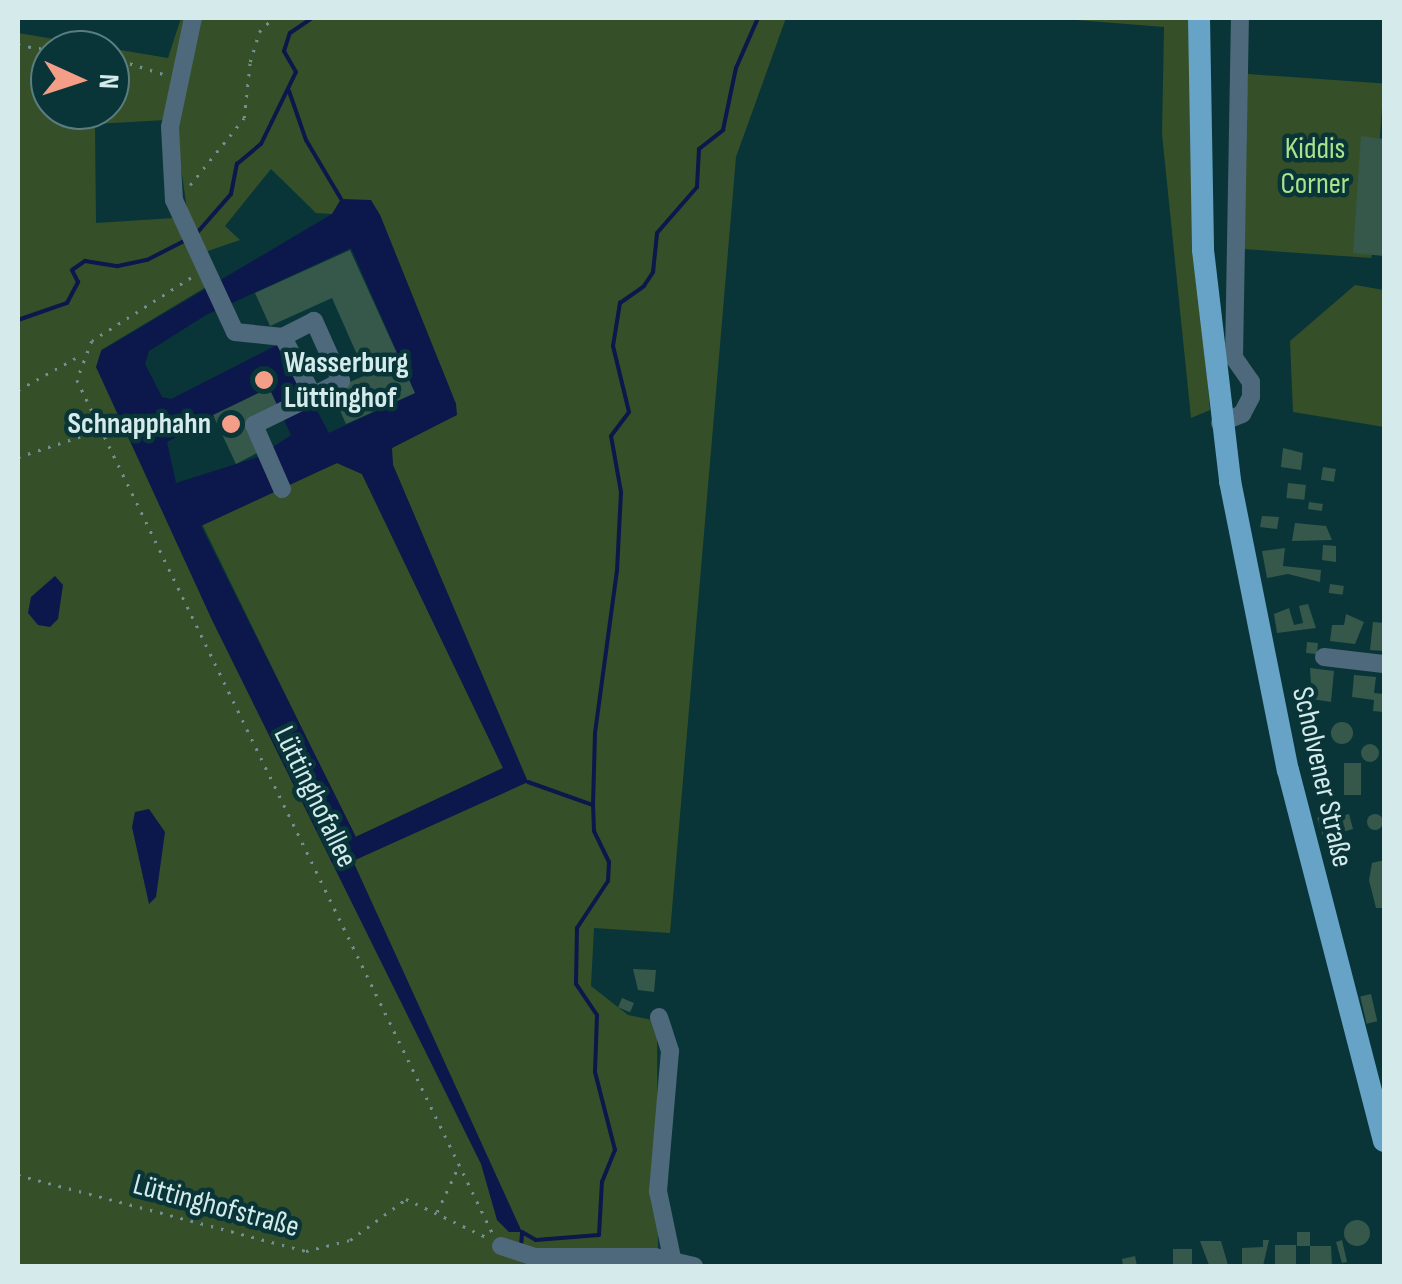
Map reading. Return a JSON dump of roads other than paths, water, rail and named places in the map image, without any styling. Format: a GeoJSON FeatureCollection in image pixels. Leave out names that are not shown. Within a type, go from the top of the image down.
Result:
{"type":"FeatureCollection","features":[{"type":"Feature","properties":{"kind":"main road","name":"Scholvener Straße"},"geometry":{"type":"LineString","coordinates":[[1199,18],[1201,218],[1220,423],[1288,770],[1384,1141]]}},
{"type":"Feature","properties":{"kind":"street"},"geometry":{"type":"LineString","coordinates":[[193,18],[176,78],[170,127],[178,208],[235,332],[283,337],[314,321],[341,381],[254,426],[282,489]]}},
{"type":"Feature","properties":{"kind":"street"},"geometry":{"type":"LineString","coordinates":[[1220,423],[1242,414],[1252,397],[1251,382],[1234,358],[1240,18]]}},
{"type":"Feature","properties":{"kind":"street"},"geometry":{"type":"LineString","coordinates":[[283,337],[312,396]]}},
{"type":"Feature","properties":{"kind":"street"},"geometry":{"type":"LineString","coordinates":[[1324,657],[1384,664]]}},
{"type":"Feature","properties":{"kind":"street"},"geometry":{"type":"LineString","coordinates":[[659,1017],[670,1051],[658,1191],[672,1258]]}},
{"type":"Feature","properties":{"kind":"street"},"geometry":{"type":"LineString","coordinates":[[501,1246],[534,1257],[672,1258],[694,1266]]}},
{"type":"Feature","properties":{"kind":"waterway"},"geometry":{"type":"LineString","coordinates":[[196,234],[231,194],[237,164],[261,144],[296,72],[284,51],[290,33],[312,18]]}},
{"type":"Feature","properties":{"kind":"waterway"},"geometry":{"type":"LineString","coordinates":[[521,1247],[522,1232],[536,1240],[599,1235],[602,1182],[615,1150],[595,1072],[597,1015],[576,984],[577,928],[608,881],[609,862],[594,831],[593,805],[595,733],[617,571],[621,492],[611,436],[629,412],[613,346],[620,303],[644,286],[653,272],[657,233],[697,187],[699,149],[723,130],[736,68],[758,18]]}},
{"type":"Feature","properties":{"kind":"waterway"},"geometry":{"type":"LineString","coordinates":[[289,91],[306,140],[341,199]]}},
{"type":"Feature","properties":{"kind":"waterway"},"geometry":{"type":"LineString","coordinates":[[18,320],[67,303],[78,282],[72,270],[85,261],[118,266],[147,260],[188,239]]}},
{"type":"Feature","properties":{"kind":"waterway"},"geometry":{"type":"LineString","coordinates":[[528,782],[593,805]]}},
{"type":"Feature","properties":{"kind":"place","name":"Wasserburg Lüttinghof"},"geometry":{"type":"Point","coordinates":[264,380]}},
{"type":"Feature","properties":{"kind":"place","name":"Schnapphahn"},"geometry":{"type":"Point","coordinates":[231,424]}},
{"type":"Feature","properties":{"kind":"park label","name":"Kiddis Corner"},"geometry":{"type":"Point","coordinates":[1315,166]}}]}
